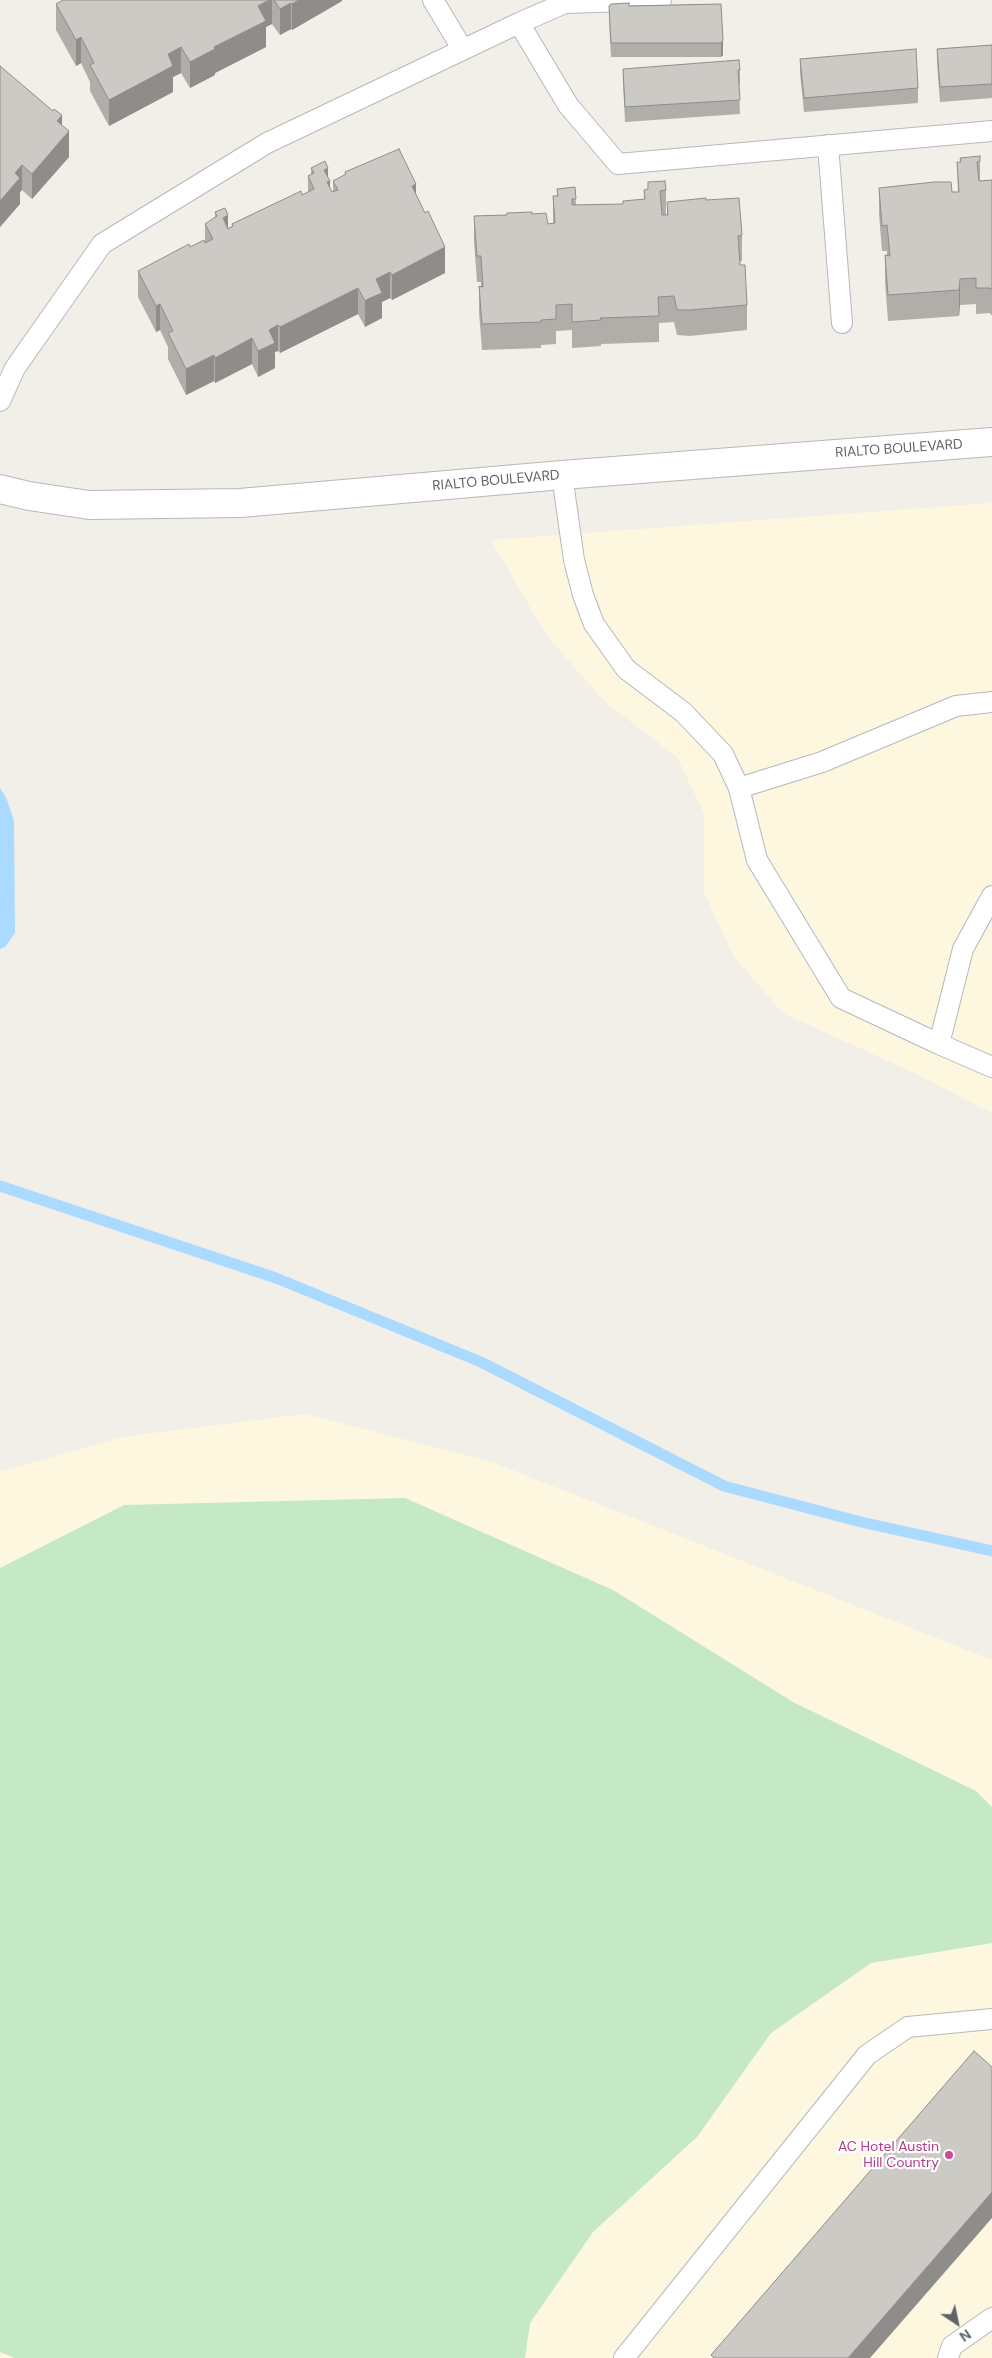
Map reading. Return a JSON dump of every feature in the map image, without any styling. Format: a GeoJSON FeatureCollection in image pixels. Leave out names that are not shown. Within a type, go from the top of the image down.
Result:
{"type":"FeatureCollection","features":[{"type":"Feature","properties":{"kind":"street","name":"RIALTO BOULEVARD"},"geometry":{"type":"LineString","coordinates":[[0,489],[29,496],[89,505],[156,506],[240,503],[562,475],[992,442]]}},
{"type":"Feature","properties":{"kind":"lane"},"geometry":{"type":"LineString","coordinates":[[433,0],[463,50]]}},
{"type":"Feature","properties":{"kind":"lane"},"geometry":{"type":"LineString","coordinates":[[0,401],[15,368],[102,244],[267,143],[565,3],[661,0]]}},
{"type":"Feature","properties":{"kind":"lane"},"geometry":{"type":"LineString","coordinates":[[519,24],[568,105],[618,164],[992,131]]}},
{"type":"Feature","properties":{"kind":"lane"},"geometry":{"type":"LineString","coordinates":[[828,145],[842,322]]}},
{"type":"Feature","properties":{"kind":"lane"},"geometry":{"type":"LineString","coordinates":[[562,475],[574,560],[583,595],[594,624],[626,669],[655,689],[705,733],[723,754],[740,788],[757,860],[841,998],[938,1044],[992,1067]]}},
{"type":"Feature","properties":{"kind":"lane"},"geometry":{"type":"LineString","coordinates":[[740,788],[822,762],[956,706],[992,702]]}},
{"type":"Feature","properties":{"kind":"lane"},"geometry":{"type":"LineString","coordinates":[[938,1044],[963,949],[992,896]]}},
{"type":"Feature","properties":{"kind":"lane"},"geometry":{"type":"LineString","coordinates":[[624,2358],[867,2056],[908,2027],[992,2019]]}},
{"type":"Feature","properties":{"kind":"lane"},"geometry":{"type":"LineString","coordinates":[[948,2358],[952,2346],[992,2318]]}},
{"type":"Feature","properties":{"kind":"shaded area"},"geometry":{"type":"Polygon","coordinates":[[[992,503],[992,1113],[912,1072],[783,1013],[734,957],[704,892],[704,813],[677,757],[605,702],[547,636],[491,540],[992,503]]]}},
{"type":"Feature","properties":{"kind":"shaded area"},"geometry":{"type":"Polygon","coordinates":[[[305,1414],[492,1462],[992,1660],[992,2358],[0,2358],[0,1472],[122,1437],[305,1414]]]}},
{"type":"Feature","properties":{"kind":"green space"},"geometry":{"type":"Polygon","coordinates":[[[405,1498],[613,1590],[793,1702],[976,1791],[992,1807],[992,1943],[871,1963],[771,2033],[697,2137],[593,2232],[530,2323],[525,2358],[15,2358],[0,2352],[0,1568],[124,1505],[405,1498]]]}},
{"type":"Feature","properties":{"kind":"water"},"geometry":{"type":"Polygon","coordinates":[[[0,788],[6,797],[14,821],[15,933],[5,947],[0,949],[0,788]]]}},
{"type":"Feature","properties":{"kind":"building"},"geometry":{"type":"Polygon","coordinates":[[[63,0],[269,0],[258,6],[266,21],[214,47],[215,49],[190,62],[181,47],[168,54],[173,66],[109,100],[90,65],[94,63],[81,37],[76,40],[56,4],[63,0]]]}},
{"type":"Feature","properties":{"kind":"building"},"geometry":{"type":"Polygon","coordinates":[[[274,0],[299,0],[280,9],[274,0]]]}},
{"type":"Feature","properties":{"kind":"building"},"geometry":{"type":"Polygon","coordinates":[[[629,3],[629,6],[721,4],[723,40],[721,43],[611,43],[609,6],[611,4],[629,3]]]}},
{"type":"Feature","properties":{"kind":"building"},"geometry":{"type":"Polygon","coordinates":[[[992,45],[992,84],[940,87],[937,49],[992,45]]]}},
{"type":"Feature","properties":{"kind":"building"},"geometry":{"type":"Polygon","coordinates":[[[916,49],[918,88],[804,98],[800,59],[916,49]]]}},
{"type":"Feature","properties":{"kind":"building"},"geometry":{"type":"Polygon","coordinates":[[[739,60],[740,100],[625,107],[623,69],[739,60]]]}},
{"type":"Feature","properties":{"kind":"building"},"geometry":{"type":"Polygon","coordinates":[[[0,66],[53,111],[54,109],[62,115],[57,121],[69,131],[32,174],[22,165],[15,173],[20,178],[0,201],[0,66]]]}},
{"type":"Feature","properties":{"kind":"building"},"geometry":{"type":"Polygon","coordinates":[[[399,149],[416,184],[412,186],[425,213],[428,211],[445,247],[392,275],[390,272],[376,279],[382,293],[365,301],[358,288],[280,327],[278,325],[269,330],[275,343],[258,351],[252,338],[215,358],[214,355],[186,369],[168,333],[173,331],[160,304],[156,306],[138,271],[189,244],[190,247],[204,240],[205,243],[213,239],[205,224],[217,216],[215,212],[225,208],[228,215],[223,218],[228,229],[233,226],[232,224],[301,191],[302,195],[314,189],[308,176],[314,173],[311,168],[325,161],[328,168],[324,170],[330,181],[327,182],[332,192],[338,190],[333,181],[346,174],[345,172],[399,149]]]}},
{"type":"Feature","properties":{"kind":"building"},"geometry":{"type":"Polygon","coordinates":[[[980,156],[980,161],[977,162],[979,181],[992,180],[992,289],[976,288],[976,278],[960,279],[959,290],[888,295],[885,255],[890,256],[887,225],[882,226],[879,188],[951,182],[952,192],[959,192],[957,162],[961,162],[960,158],[980,156]]]}},
{"type":"Feature","properties":{"kind":"building"},"geometry":{"type":"Polygon","coordinates":[[[665,181],[666,190],[660,191],[662,215],[668,215],[667,202],[706,198],[706,200],[739,198],[742,235],[738,236],[740,265],[745,265],[747,305],[677,310],[674,296],[658,297],[659,316],[600,318],[601,320],[572,322],[572,304],[556,305],[556,319],[541,320],[541,322],[482,324],[479,286],[483,287],[481,256],[477,256],[474,216],[507,215],[507,213],[546,213],[548,224],[555,223],[553,196],[558,196],[557,189],[575,187],[576,199],[572,199],[572,205],[623,204],[623,201],[645,199],[644,190],[648,189],[648,182],[665,181]]]}},
{"type":"Feature","properties":{"kind":"building","name":"AC Hotel Austin Hill Country"},"geometry":{"type":"Polygon","coordinates":[[[974,2051],[992,2067],[992,2192],[848,2358],[714,2358],[711,2355],[974,2051]]]}},
{"type":"Feature","properties":{"kind":"waterway"},"geometry":{"type":"LineString","coordinates":[[0,1186],[276,1278],[481,1362],[724,1486],[861,1522],[992,1551]]}},
{"type":"Feature","properties":{"kind":"place","name":"AC Hotel Austin Hill Country"},"geometry":{"type":"Point","coordinates":[949,2155]}}]}
